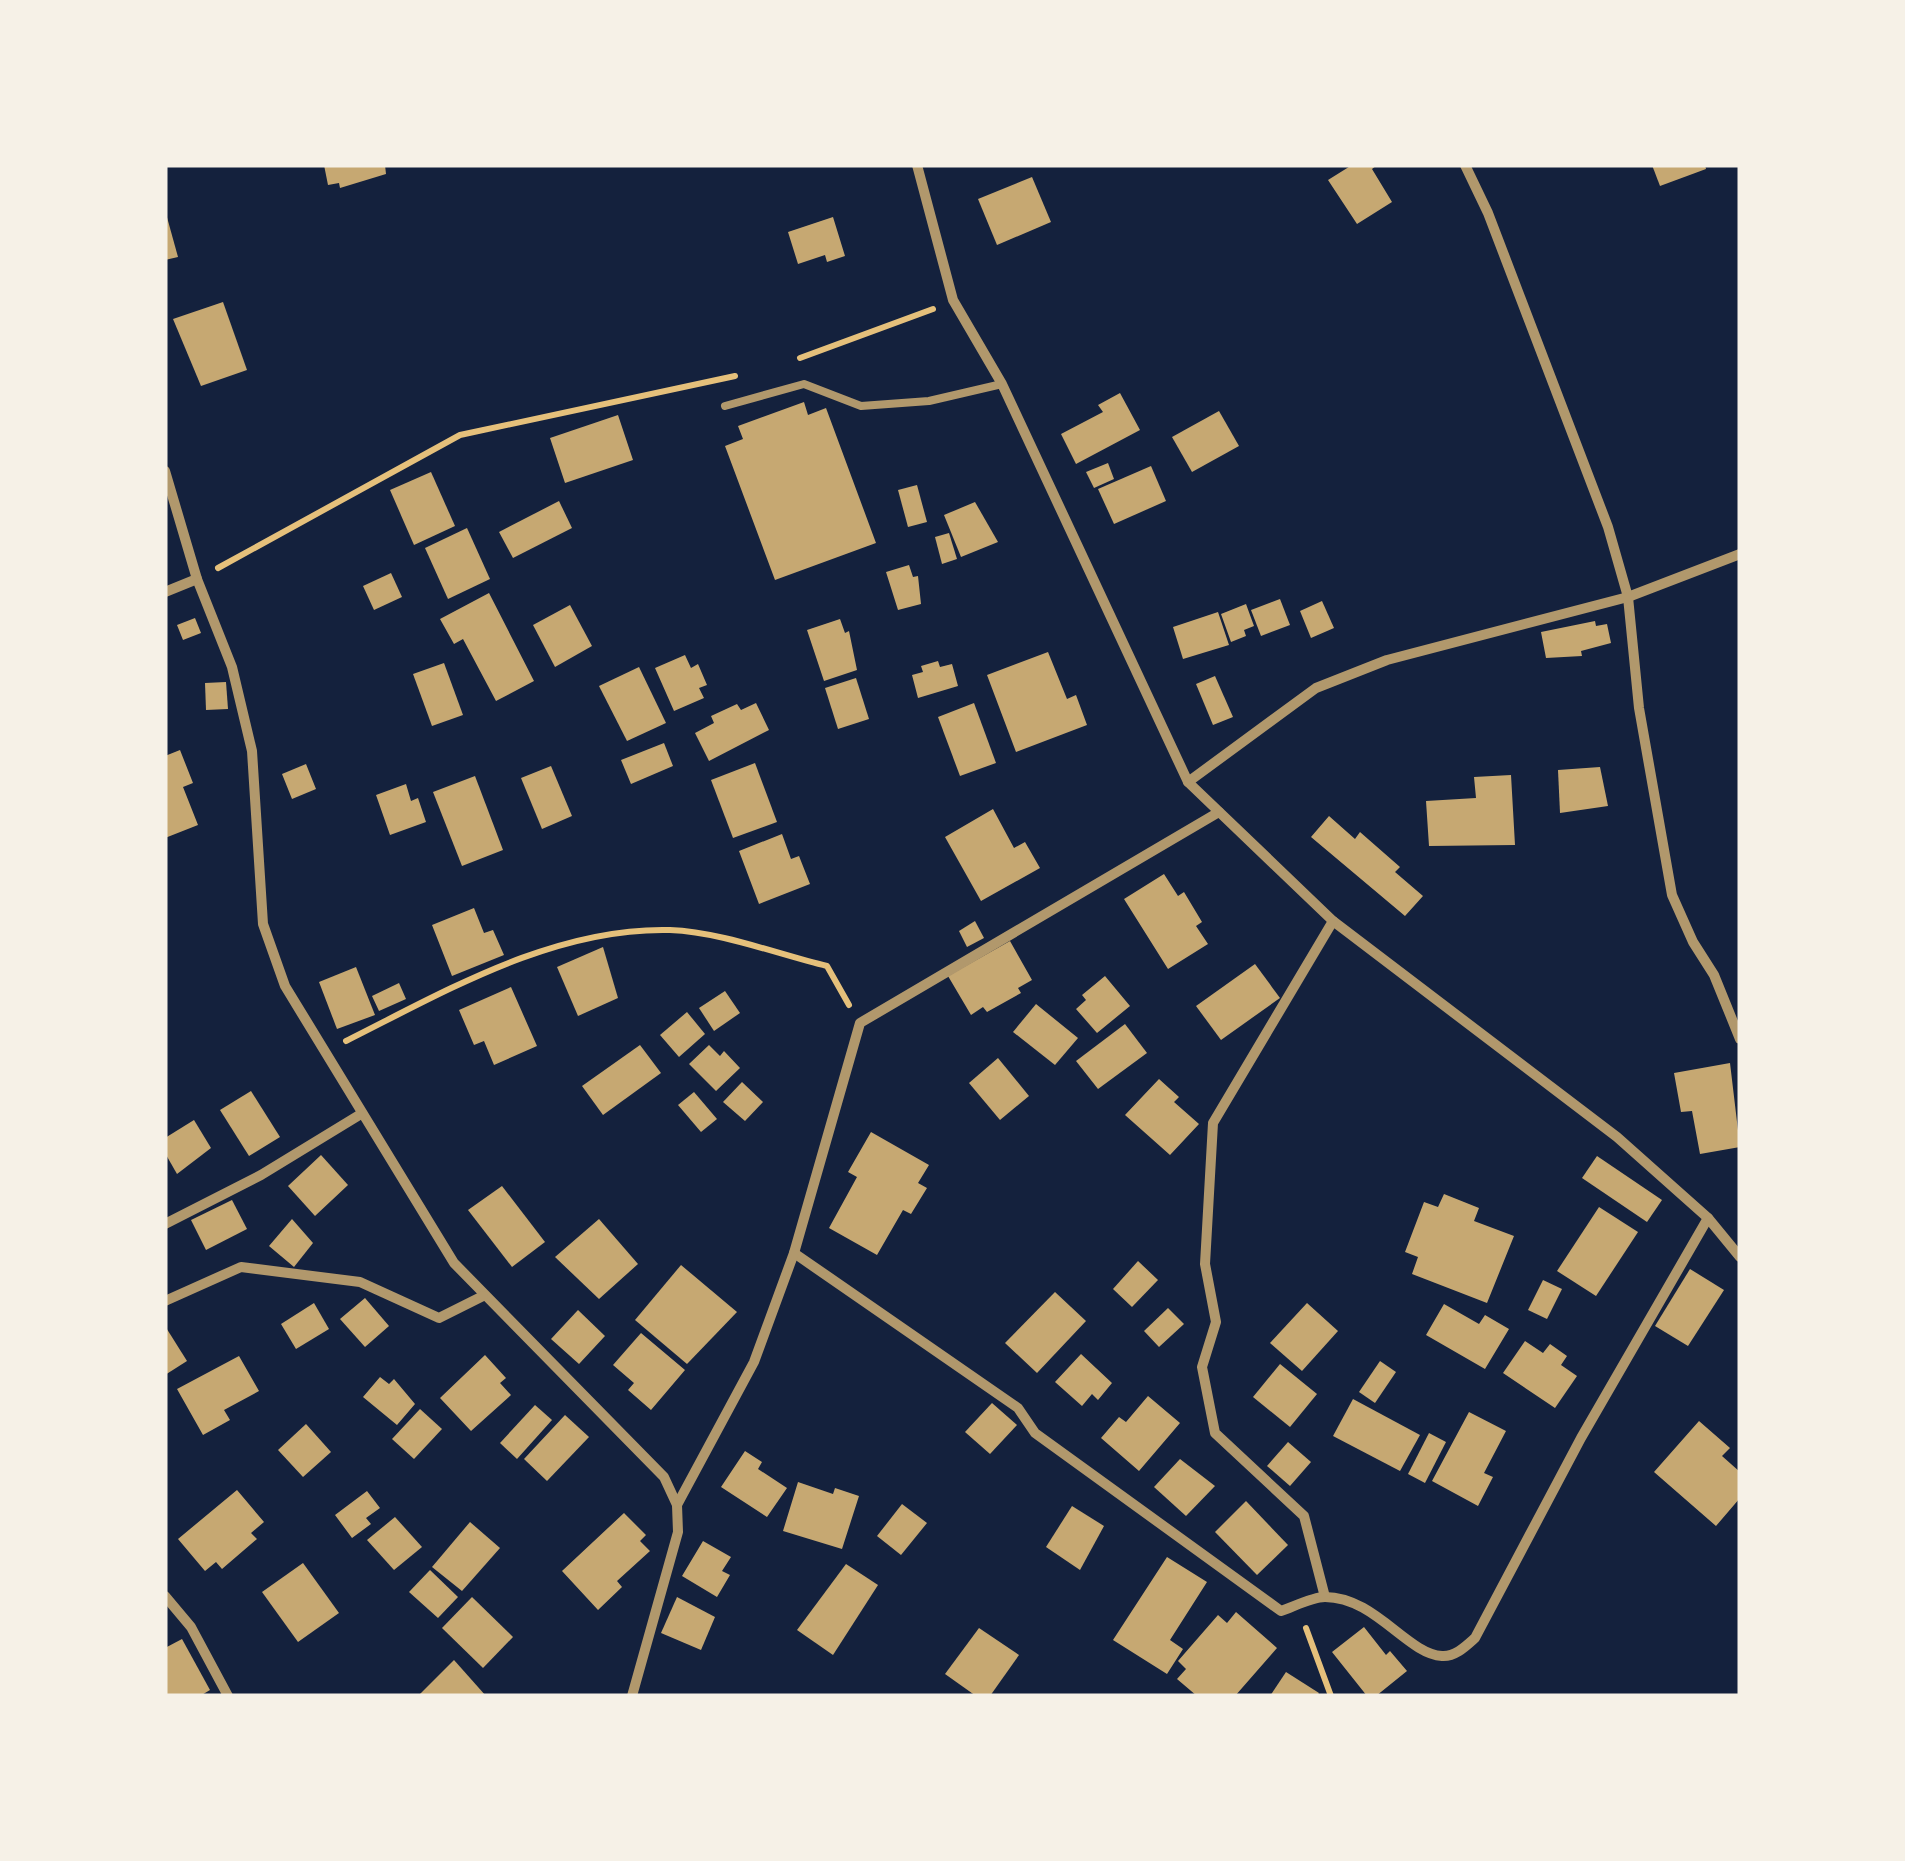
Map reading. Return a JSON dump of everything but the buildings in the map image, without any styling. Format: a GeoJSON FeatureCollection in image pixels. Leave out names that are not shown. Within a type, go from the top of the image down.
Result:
{"type":"FeatureCollection","features":[{"type":"Feature","properties":{"kind":"street"},"geometry":{"type":"LineString","coordinates":[[916,165],[953,300],[1002,384],[1188,782],[1333,921],[1617,1137],[1708,1218],[1740,1257]]}},
{"type":"Feature","properties":{"kind":"street"},"geometry":{"type":"LineString","coordinates":[[1465,165],[1488,213],[1564,421],[1608,527],[1628,597],[1639,708],[1672,895],[1693,942],[1714,975],[1740,1039]]}},
{"type":"Feature","properties":{"kind":"street"},"geometry":{"type":"LineString","coordinates":[[165,470],[198,580],[232,668],[252,751],[262,924],[285,986],[454,1263],[664,1476],[677,1504],[678,1532],[632,1696]]}},
{"type":"Feature","properties":{"kind":"street"},"geometry":{"type":"LineString","coordinates":[[1188,782],[1316,688],[1387,660],[1628,597],[1740,554]]}},
{"type":"Feature","properties":{"kind":"street"},"geometry":{"type":"LineString","coordinates":[[165,592],[198,580]]}},
{"type":"Feature","properties":{"kind":"street"},"geometry":{"type":"LineString","coordinates":[[677,1504],[754,1362],[794,1253],[860,1023],[1219,812]]}},
{"type":"Feature","properties":{"kind":"street"},"geometry":{"type":"LineString","coordinates":[[1324,1597],[1304,1516],[1215,1433],[1202,1368],[1216,1322],[1205,1264],[1212,1123],[1333,921]]}},
{"type":"Feature","properties":{"kind":"street"},"geometry":{"type":"LineString","coordinates":[[165,1224],[261,1174],[361,1114]]}},
{"type":"Feature","properties":{"kind":"street"},"geometry":{"type":"LineString","coordinates":[[794,1253],[1018,1408],[1036,1433],[1280,1612],[1324,1597],[1372,1610],[1424,1649],[1441,1656],[1456,1653],[1476,1638],[1580,1438],[1708,1218]]}},
{"type":"Feature","properties":{"kind":"street"},"geometry":{"type":"LineString","coordinates":[[165,1301],[241,1267],[360,1282],[439,1318],[484,1296]]}},
{"type":"Feature","properties":{"kind":"street"},"geometry":{"type":"LineString","coordinates":[[165,1596],[190,1628],[228,1696]]}},
{"type":"Feature","properties":{"kind":"lane"},"geometry":{"type":"LineString","coordinates":[[725,406],[804,384],[862,406],[929,401],[1002,384]]}},
{"type":"Feature","properties":{"kind":"path"},"geometry":{"type":"LineString","coordinates":[[792,360],[830,350],[953,300]]}},
{"type":"Feature","properties":{"kind":"path"},"geometry":{"type":"LineString","coordinates":[[198,580],[460,435],[754,370]]}},
{"type":"Feature","properties":{"kind":"path"},"geometry":{"type":"LineString","coordinates":[[324,1051],[474,977],[595,934],[672,930],[827,966],[860,1023]]}},
{"type":"Feature","properties":{"kind":"path"},"geometry":{"type":"LineString","coordinates":[[1300,1605],[1331,1696]]}}]}
